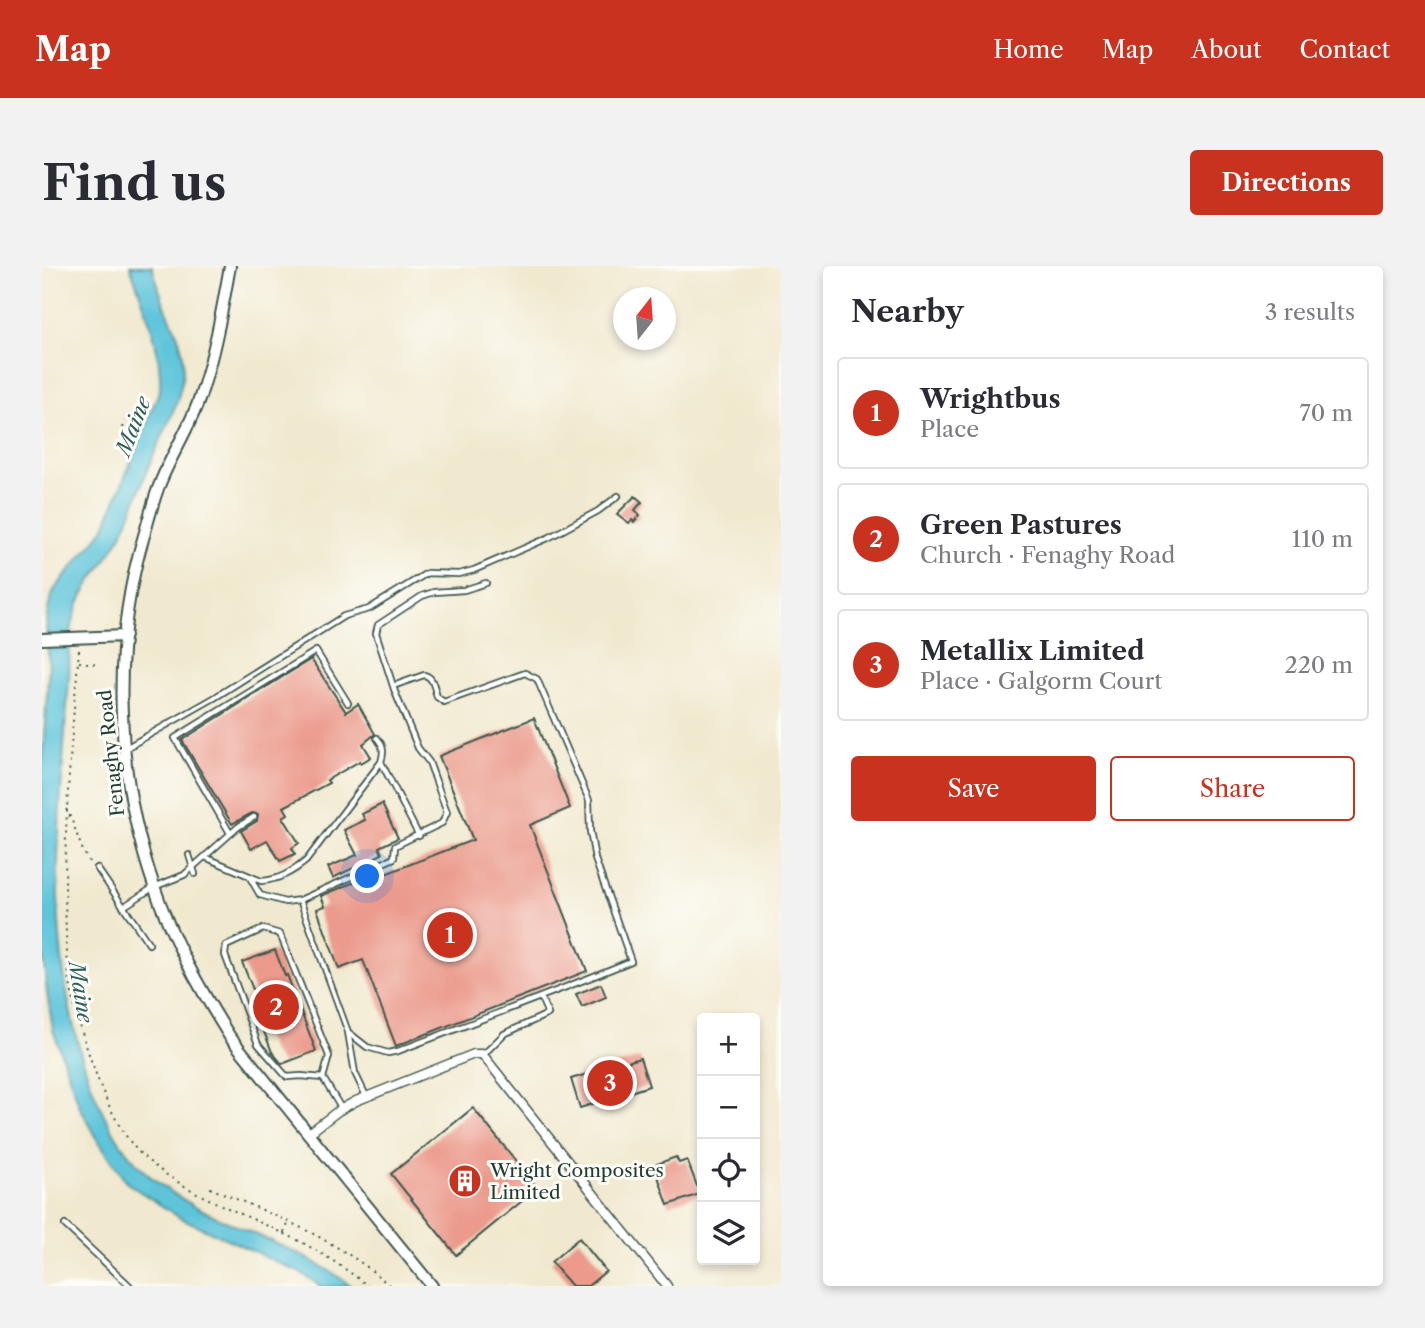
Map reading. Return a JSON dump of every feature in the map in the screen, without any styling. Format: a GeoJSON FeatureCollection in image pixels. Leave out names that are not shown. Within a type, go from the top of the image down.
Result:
{"type":"FeatureCollection","features":[{"type":"Feature","properties":{"kind":"street","name":"Fenaghy Road"},"geometry":{"type":"LineString","coordinates":[[230,266],[215,348],[199,401],[161,481],[129,593],[121,677],[125,749],[138,832],[154,887],[181,952],[203,995],[230,1037],[432,1286]]}},
{"type":"Feature","properties":{"kind":"street"},"geometry":{"type":"LineString","coordinates":[[42,639],[125,635]]}},
{"type":"Feature","properties":{"kind":"street"},"geometry":{"type":"LineString","coordinates":[[309,1134],[341,1109],[367,1097],[474,1054],[483,1055],[664,1285]]}},
{"type":"Feature","properties":{"kind":"lane"},"geometry":{"type":"LineString","coordinates":[[125,749],[214,698],[344,616],[369,609],[427,573],[459,574],[474,570],[548,538],[598,511],[618,496]]}},
{"type":"Feature","properties":{"kind":"lane"},"geometry":{"type":"LineString","coordinates":[[249,876],[260,895],[285,902],[300,900],[394,858],[395,846],[442,823],[447,812],[429,762],[418,748],[393,686],[376,633],[378,625],[422,596],[434,592],[464,590],[486,583]]}},
{"type":"Feature","properties":{"kind":"lane"},"geometry":{"type":"LineString","coordinates":[[230,833],[175,738],[316,651],[348,703]]}},
{"type":"Feature","properties":{"kind":"lane"},"geometry":{"type":"LineString","coordinates":[[348,1032],[367,1047],[388,1053],[398,1051],[631,961],[595,859],[590,831],[589,800],[537,679],[525,673],[444,702],[437,697],[429,676],[424,675],[393,686]]}},
{"type":"Feature","properties":{"kind":"lane"},"geometry":{"type":"LineString","coordinates":[[205,857],[261,881],[294,871],[306,861],[381,762],[384,754],[377,738]]}},
{"type":"Feature","properties":{"kind":"lane"},"geometry":{"type":"LineString","coordinates":[[381,762],[419,836]]}},
{"type":"Feature","properties":{"kind":"lane"},"geometry":{"type":"LineString","coordinates":[[124,906],[154,887],[184,875],[230,833],[254,817]]}},
{"type":"Feature","properties":{"kind":"lane"},"geometry":{"type":"LineString","coordinates":[[189,855],[194,874]]}},
{"type":"Feature","properties":{"kind":"lane"},"geometry":{"type":"LineString","coordinates":[[97,869],[149,944]]}},
{"type":"Feature","properties":{"kind":"lane"},"geometry":{"type":"LineString","coordinates":[[300,900],[348,1032],[355,1073],[367,1097]]}},
{"type":"Feature","properties":{"kind":"lane"},"geometry":{"type":"LineString","coordinates":[[323,1078],[287,1077],[258,1044],[225,955],[226,946],[263,929],[280,934],[329,1056],[323,1078],[341,1109]]}},
{"type":"Feature","properties":{"kind":"lane"},"geometry":{"type":"LineString","coordinates":[[483,1055],[505,1034],[548,1014],[541,998]]}},
{"type":"Feature","properties":{"kind":"lane"},"geometry":{"type":"LineString","coordinates":[[65,1225],[130,1286]]}},
{"type":"Feature","properties":{"kind":"path"},"geometry":{"type":"LineString","coordinates":[[123,428],[125,421]]}},
{"type":"Feature","properties":{"kind":"path"},"geometry":{"type":"LineString","coordinates":[[79,650],[66,809],[68,969],[91,1061],[113,1113],[142,1155],[169,1176],[228,1209],[284,1233],[323,1254],[368,1286]]}},
{"type":"Feature","properties":{"kind":"path"},"geometry":{"type":"LineString","coordinates":[[78,662],[95,664]]}},
{"type":"Feature","properties":{"kind":"path"},"geometry":{"type":"LineString","coordinates":[[66,809],[84,854],[97,869]]}},
{"type":"Feature","properties":{"kind":"path"},"geometry":{"type":"LineString","coordinates":[[210,1188],[289,1222],[346,1251],[390,1286]]}},
{"type":"Feature","properties":{"kind":"path"},"geometry":{"type":"LineString","coordinates":[[284,1233],[289,1222]]}},
{"type":"Feature","properties":{"kind":"water"},"geometry":{"type":"Polygon","coordinates":[[[130,266],[152,266],[180,344],[183,372],[172,415],[128,521],[84,593],[71,630],[58,895],[64,974],[71,1014],[81,1054],[97,1099],[110,1127],[138,1165],[185,1200],[299,1254],[351,1286],[320,1286],[303,1274],[179,1217],[127,1183],[80,1107],[53,1030],[42,947],[42,764],[49,668],[46,622],[54,590],[104,529],[160,389],[155,342],[130,266]]]}},
{"type":"Feature","properties":{"kind":"building"},"geometry":{"type":"Polygon","coordinates":[[[635,496],[642,502],[635,510],[640,515],[634,522],[632,520],[629,523],[617,514],[635,496]]]}},
{"type":"Feature","properties":{"kind":"building"},"geometry":{"type":"Polygon","coordinates":[[[311,659],[346,712],[358,704],[375,734],[363,744],[371,757],[284,807],[288,814],[283,817],[299,843],[292,848],[295,854],[280,861],[267,840],[251,849],[241,831],[257,821],[258,814],[252,813],[232,824],[182,740],[311,659]]]}},
{"type":"Feature","properties":{"kind":"building"},"geometry":{"type":"Polygon","coordinates":[[[534,718],[570,808],[530,825],[587,971],[396,1046],[363,960],[339,969],[317,909],[325,906],[321,896],[374,874],[375,878],[473,840],[439,756],[534,718]]]}},
{"type":"Feature","properties":{"kind":"building"},"geometry":{"type":"Polygon","coordinates":[[[382,804],[398,838],[379,847],[382,854],[333,878],[328,867],[357,855],[344,830],[365,820],[362,814],[382,804]]]}},
{"type":"Feature","properties":{"kind":"building"},"geometry":{"type":"Polygon","coordinates":[[[275,950],[316,1051],[282,1064],[272,1052],[259,1019],[264,1017],[242,962],[275,950]]]}},
{"type":"Feature","properties":{"kind":"building"},"geometry":{"type":"Polygon","coordinates":[[[601,984],[606,997],[582,1007],[576,994],[601,984]]]}},
{"type":"Feature","properties":{"kind":"building"},"geometry":{"type":"Polygon","coordinates":[[[640,1058],[649,1086],[580,1108],[571,1079],[640,1058]]]}},
{"type":"Feature","properties":{"kind":"building","name":"Wright Composites Limited"},"geometry":{"type":"Polygon","coordinates":[[[473,1108],[538,1188],[456,1255],[391,1174],[473,1108]]]}},
{"type":"Feature","properties":{"kind":"building"},"geometry":{"type":"Polygon","coordinates":[[[676,1157],[679,1163],[687,1160],[697,1186],[697,1195],[668,1205],[654,1165],[676,1157]]]}},
{"type":"Feature","properties":{"kind":"building"},"geometry":{"type":"Polygon","coordinates":[[[579,1238],[606,1271],[588,1286],[572,1286],[551,1262],[579,1238]]]}},
{"type":"Feature","properties":{"kind":"place","name":"Wrightbus"},"geometry":{"type":"Point","coordinates":[450,935]}},
{"type":"Feature","properties":{"kind":"place","name":"Green Pastures"},"geometry":{"type":"Point","coordinates":[276,1007]}},
{"type":"Feature","properties":{"kind":"place","name":"Metallix Limited"},"geometry":{"type":"Point","coordinates":[610,1083]}},
{"type":"Feature","properties":{"kind":"place","name":"Wright Composites Limited"},"geometry":{"type":"Point","coordinates":[465,1181]}},
{"type":"Feature","properties":{"kind":"water label","name":"Maine"},"geometry":{"type":"Point","coordinates":[133,426]}},
{"type":"Feature","properties":{"kind":"water label","name":"Maine"},"geometry":{"type":"Point","coordinates":[81,992]}}]}
